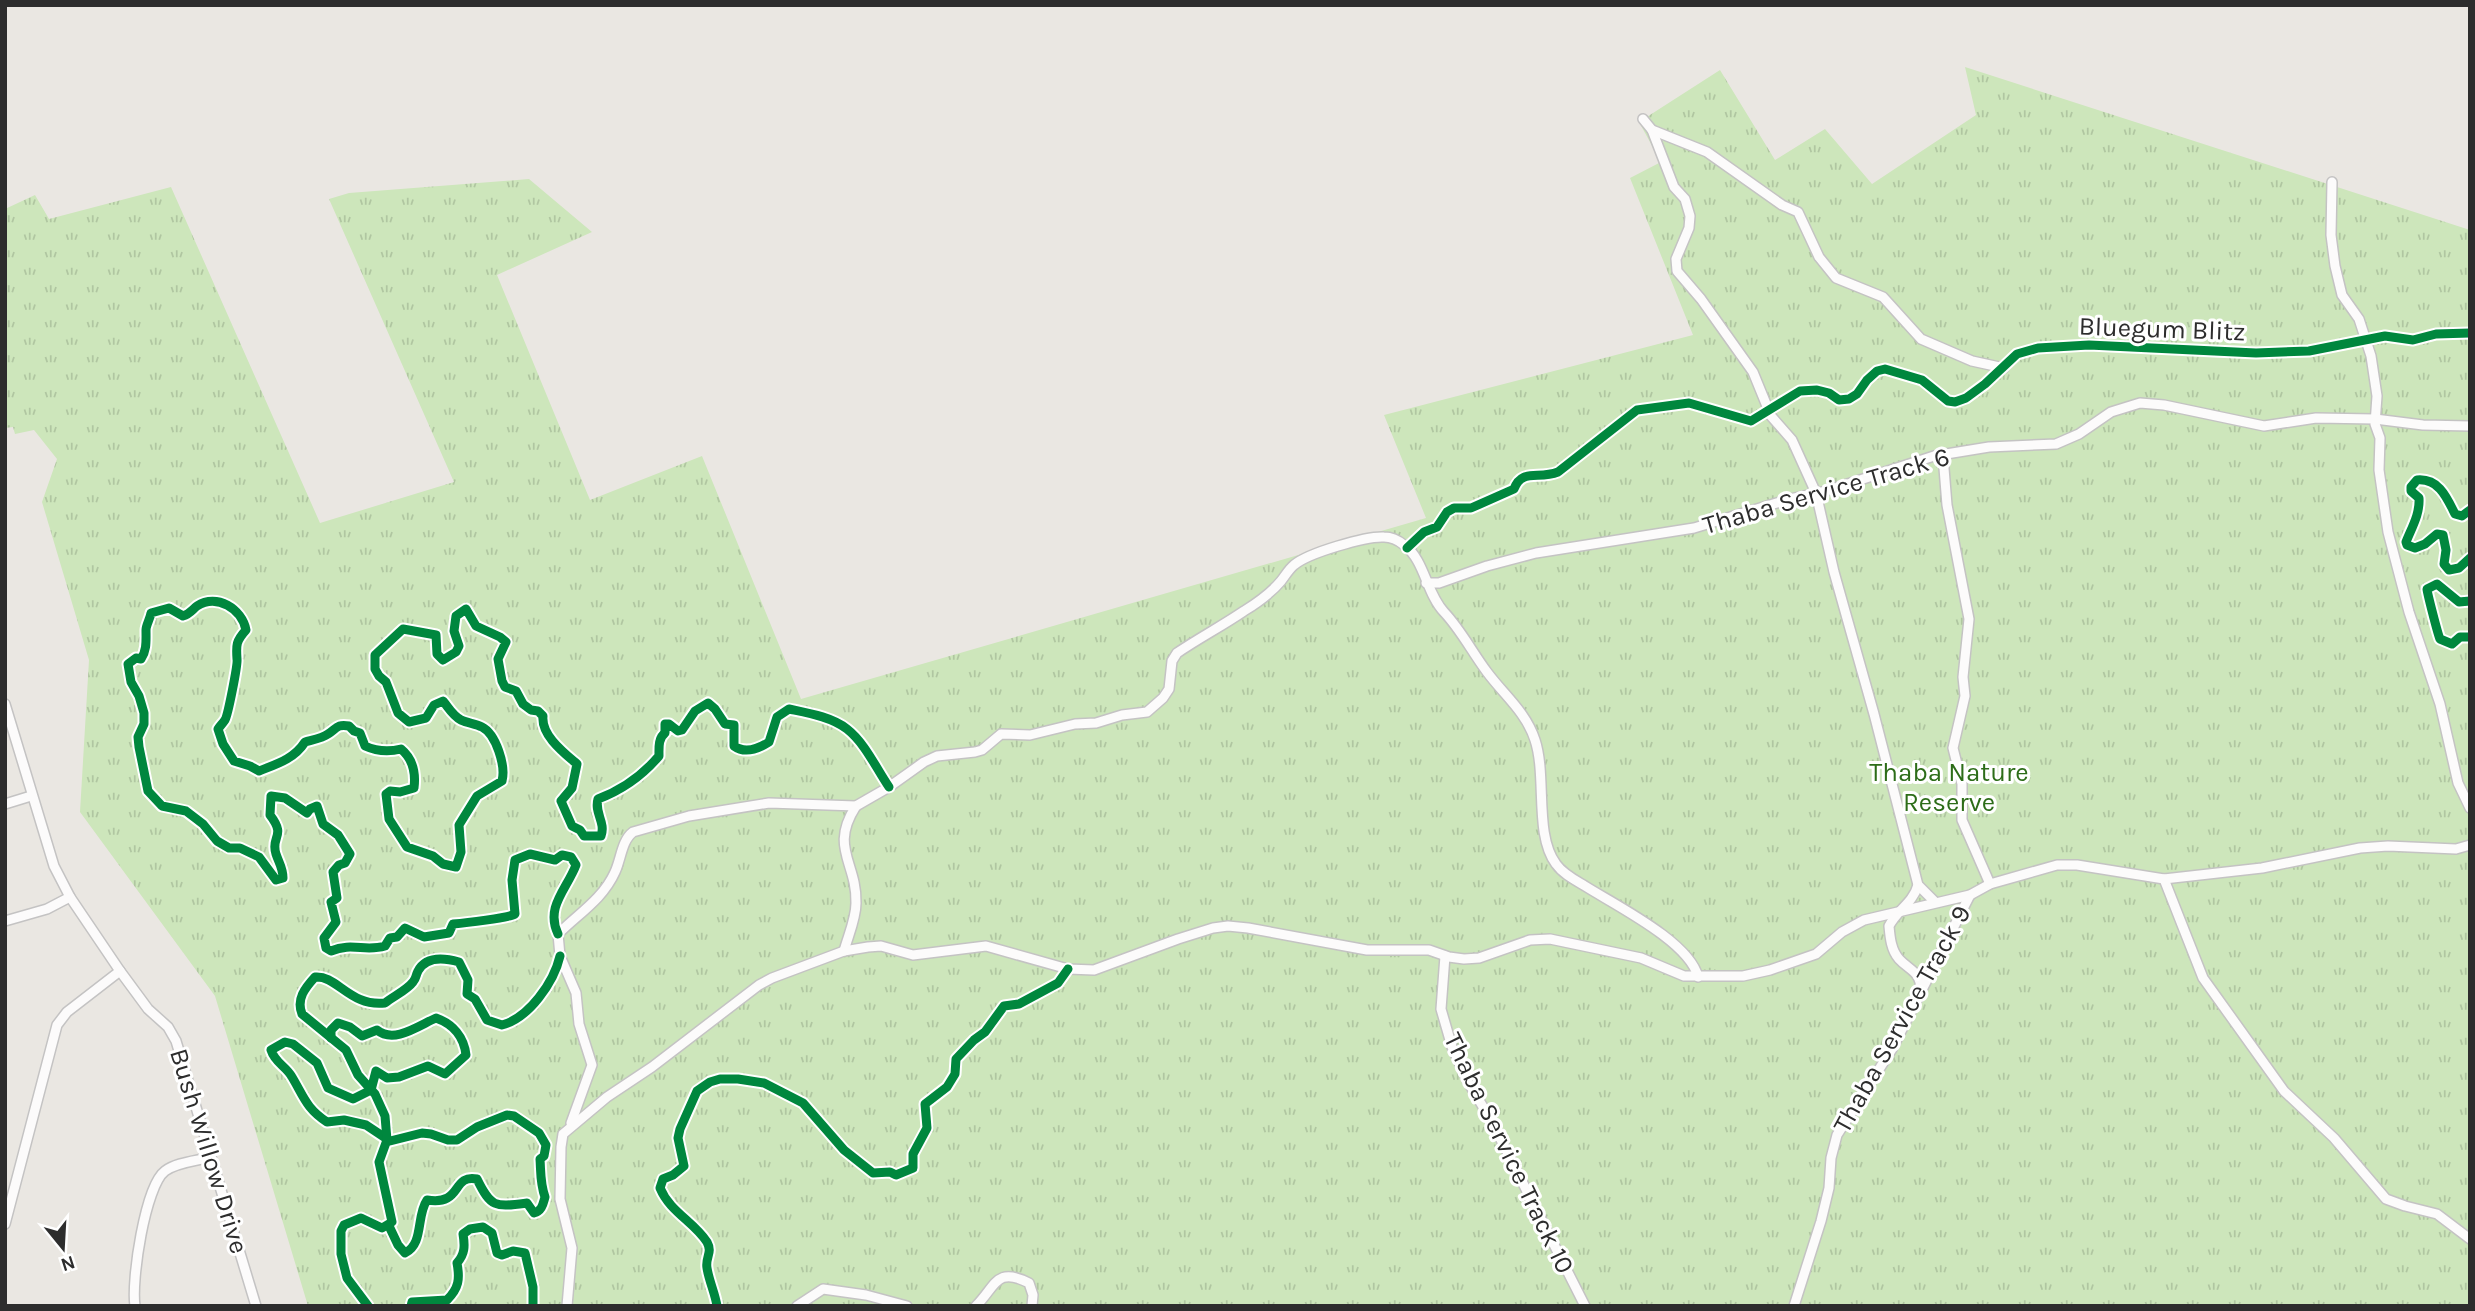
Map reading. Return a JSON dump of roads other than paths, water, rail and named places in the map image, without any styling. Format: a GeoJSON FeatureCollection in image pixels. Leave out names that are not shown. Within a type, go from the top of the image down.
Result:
{"type":"FeatureCollection","features":[{"type":"Feature","properties":{"kind":"street"},"geometry":{"type":"LineString","coordinates":[[1643,119],[1652,130],[1674,187],[1685,199],[1690,216],[1689,228],[1676,259],[1677,271],[1701,299],[1753,372],[1772,416],[1792,440],[1816,493],[1834,572],[1918,886],[1915,897],[1898,912],[1889,926],[1891,941],[1900,960],[1917,973],[1921,980],[1921,989]]}},
{"type":"Feature","properties":{"kind":"street"},"geometry":{"type":"LineString","coordinates":[[1652,130],[1707,152],[1782,205],[1798,212],[1819,257],[1836,278],[1883,297],[1922,339],[1972,361],[2004,368]]}},
{"type":"Feature","properties":{"kind":"street"},"geometry":{"type":"LineString","coordinates":[[2332,182],[2331,235],[2335,266],[2342,295],[2359,319],[2367,339],[2377,396],[2375,419],[2381,439],[2379,470],[2397,572],[2440,704],[2458,783],[2470,808]]}},
{"type":"Feature","properties":{"kind":"street","name":"Thaba Service Track 6"},"geometry":{"type":"LineString","coordinates":[[1426,583],[1439,583],[1487,566],[1536,554],[1694,528],[1927,458],[1989,447],[2056,444],[2079,434],[2111,412],[2140,403],[2164,405],[2264,426],[2316,418],[2470,426]]}},
{"type":"Feature","properties":{"kind":"street"},"geometry":{"type":"LineString","coordinates":[[1943,456],[1947,505],[1969,620],[1963,677],[1965,696],[1953,748],[1962,784],[1962,820],[1990,884]]}},
{"type":"Feature","properties":{"kind":"street"},"geometry":{"type":"LineString","coordinates":[[844,951],[856,905],[855,886],[843,850],[844,836],[848,818],[856,806],[924,762],[937,756],[982,750],[1001,734],[1030,735],[1074,724],[1096,723],[1122,715],[1147,712],[1169,689],[1172,661],[1177,653],[1243,612],[1280,582],[1292,566],[1313,555],[1376,537],[1387,537],[1408,548],[1437,603],[1466,638],[1482,665],[1521,711],[1531,729],[1538,751],[1545,837],[1555,864],[1572,878],[1650,926],[1681,950],[1693,964],[1698,977]]}},
{"type":"Feature","properties":{"kind":"street","name":"Bush Willow Drive"},"geometry":{"type":"LineString","coordinates":[[5,704],[54,866],[70,897],[120,971],[148,1009],[168,1027],[176,1041],[256,1306]]}},
{"type":"Feature","properties":{"kind":"street"},"geometry":{"type":"LineString","coordinates":[[5,804],[32,796]]}},
{"type":"Feature","properties":{"kind":"street"},"geometry":{"type":"LineString","coordinates":[[570,1127],[592,1065],[579,1024],[576,993],[560,956],[558,934],[601,895],[614,876],[627,837],[666,821],[769,803],[856,806]]}},
{"type":"Feature","properties":{"kind":"street"},"geometry":{"type":"LineString","coordinates":[[567,1306],[572,1248],[560,1199],[563,1134],[759,985],[855,948],[881,946],[913,955],[986,946],[1068,969],[1094,970],[1213,928],[1238,926],[1367,950],[1429,950],[1464,959],[1479,958],[1530,940],[1550,939],[1642,958],[1684,976],[1743,976],[1816,954],[1842,932],[1864,920],[1970,894],[1990,884],[2057,865],[2077,865],[2164,879],[2262,868],[2360,848],[2388,846],[2456,849],[2470,845]]}},
{"type":"Feature","properties":{"kind":"street"},"geometry":{"type":"LineString","coordinates":[[2164,879],[2203,978],[2284,1091],[2341,1145],[2386,1199],[2437,1214],[2470,1239]]}},
{"type":"Feature","properties":{"kind":"street"},"geometry":{"type":"LineString","coordinates":[[1918,886],[1934,902]]}},
{"type":"Feature","properties":{"kind":"street","name":"Thaba Service Track 9"},"geometry":{"type":"LineString","coordinates":[[1794,1306],[1821,1221],[1837,1135],[1887,1058],[1970,894]]}},
{"type":"Feature","properties":{"kind":"street"},"geometry":{"type":"LineString","coordinates":[[5,921],[57,905],[70,897]]}},
{"type":"Feature","properties":{"kind":"street","name":"Thaba Service Track 10"},"geometry":{"type":"LineString","coordinates":[[1445,956],[1441,1009],[1452,1047],[1585,1306]]}},
{"type":"Feature","properties":{"kind":"street"},"geometry":{"type":"LineString","coordinates":[[5,1223],[57,1025],[67,1012],[120,971]]}},
{"type":"Feature","properties":{"kind":"street"},"geometry":{"type":"LineString","coordinates":[[135,1306],[137,1252],[156,1181],[168,1169],[211,1157]]}},
{"type":"Feature","properties":{"kind":"street"},"geometry":{"type":"LineString","coordinates":[[975,1306],[999,1278],[1008,1275],[1029,1283],[1033,1295],[1032,1306]]}},
{"type":"Feature","properties":{"kind":"street"},"geometry":{"type":"LineString","coordinates":[[797,1306],[823,1289],[866,1295],[907,1306]]}},
{"type":"Feature","properties":{"kind":"park label","name":"Thaba Nature Reserve"},"geometry":{"type":"Point","coordinates":[1949,787]}}]}
